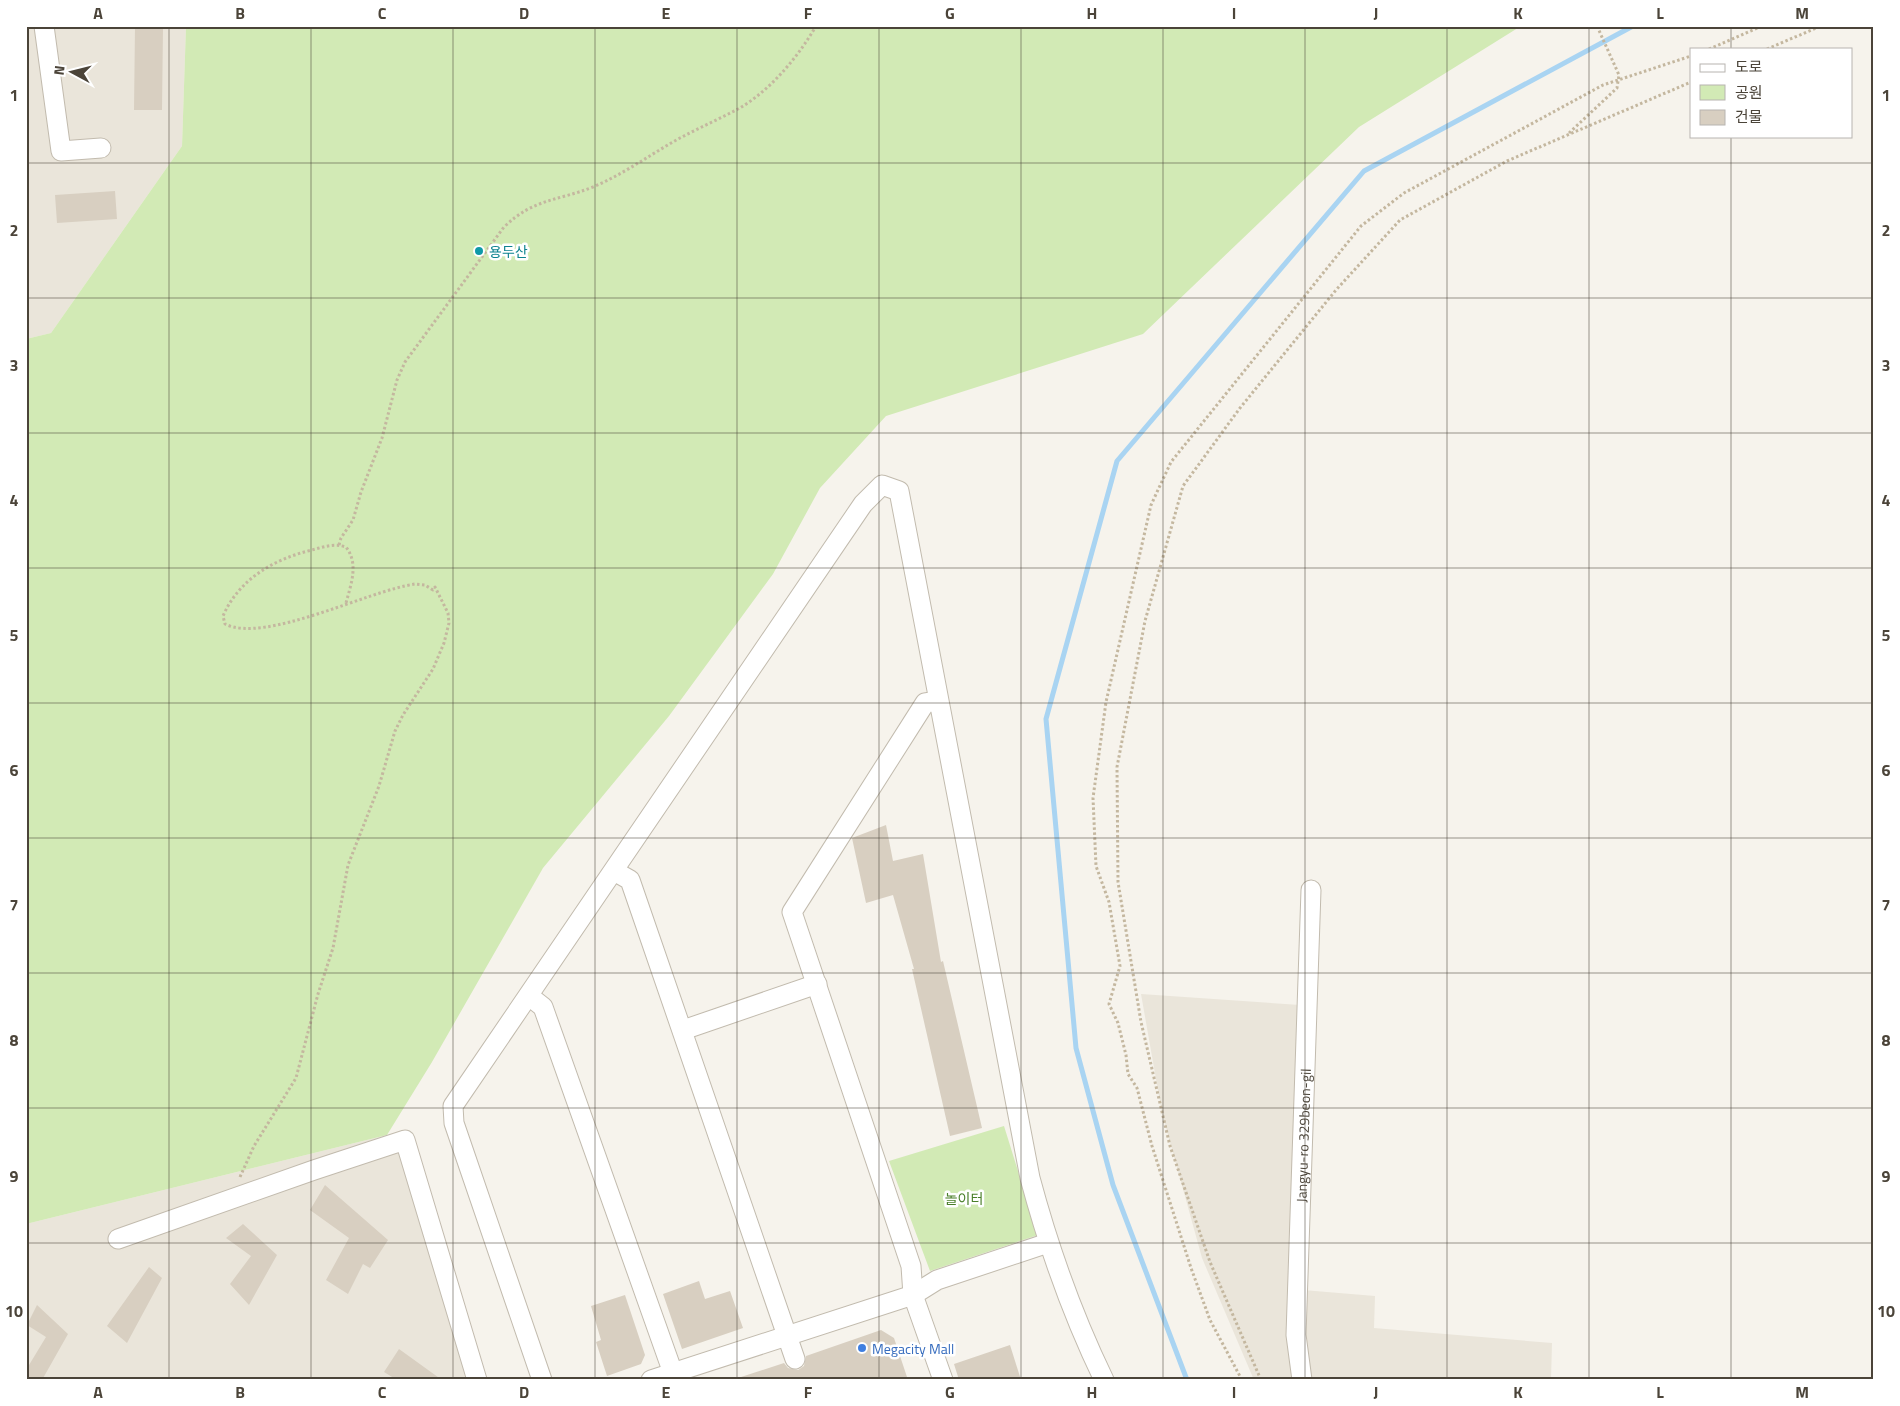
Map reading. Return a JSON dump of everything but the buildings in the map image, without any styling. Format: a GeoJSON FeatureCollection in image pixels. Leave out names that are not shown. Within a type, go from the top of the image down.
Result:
{"type":"FeatureCollection","features":[{"type":"Feature","properties":{"kind":"street"},"geometry":{"type":"LineString","coordinates":[[44,26],[61,151],[101,148]]}},
{"type":"Feature","properties":{"kind":"street"},"geometry":{"type":"LineString","coordinates":[[542,1380],[454,1123],[453,1106],[863,504],[882,485],[899,491],[1030,1178],[1048,1243],[1078,1327],[1104,1380]]}},
{"type":"Feature","properties":{"kind":"street"},"geometry":{"type":"LineString","coordinates":[[938,701],[925,703],[792,912],[911,1266],[913,1295],[943,1380]]}},
{"type":"Feature","properties":{"kind":"street"},"geometry":{"type":"LineString","coordinates":[[614,871],[630,880],[795,1359]]}},
{"type":"Feature","properties":{"kind":"street","name":"Jangyu-ro 329beon-gil"},"geometry":{"type":"LineString","coordinates":[[1302,1380],[1296,1335],[1311,890]]}},
{"type":"Feature","properties":{"kind":"street"},"geometry":{"type":"LineString","coordinates":[[683,1030],[817,984]]}},
{"type":"Feature","properties":{"kind":"street"},"geometry":{"type":"LineString","coordinates":[[529,996],[543,1007],[673,1376]]}},
{"type":"Feature","properties":{"kind":"street"},"geometry":{"type":"LineString","coordinates":[[118,1238],[406,1140],[477,1380]]}},
{"type":"Feature","properties":{"kind":"street"},"geometry":{"type":"LineString","coordinates":[[651,1380],[673,1376],[913,1295],[937,1280],[1048,1243]]}},
{"type":"Feature","properties":{"kind":"path"},"geometry":{"type":"LineString","coordinates":[[339,545],[341,538],[353,520],[361,492],[382,438],[397,380],[405,362],[504,227],[531,206],[593,187],[740,108],[776,77],[802,48],[816,26]]}},
{"type":"Feature","properties":{"kind":"path"},"geometry":{"type":"LineString","coordinates":[[1567,136],[1617,88],[1619,75],[1597,26]]}},
{"type":"Feature","properties":{"kind":"path"},"geometry":{"type":"LineString","coordinates":[[1710,48],[1762,26]]}},
{"type":"Feature","properties":{"kind":"path"},"geometry":{"type":"LineString","coordinates":[[1769,48],[1821,26]]}},
{"type":"Feature","properties":{"kind":"path"},"geometry":{"type":"LineString","coordinates":[[1242,1380],[1210,1320],[1159,1171],[1137,1088],[1128,1074],[1126,1055],[1118,1023],[1109,1004],[1120,966],[1109,902],[1096,866],[1093,798],[1105,712],[1151,505],[1171,462],[1361,226],[1404,193],[1603,86],[1690,56]]}},
{"type":"Feature","properties":{"kind":"path"},"geometry":{"type":"LineString","coordinates":[[1260,1380],[1210,1262],[1170,1146],[1141,1022],[1118,882],[1117,768],[1145,621],[1184,486],[1240,408],[1336,290],[1400,220],[1507,161],[1690,82]]}},
{"type":"Feature","properties":{"kind":"path"},"geometry":{"type":"LineString","coordinates":[[231,1199],[254,1146],[296,1078],[318,994],[333,948],[348,865],[379,786],[395,731],[403,715],[433,669],[447,631],[448,613],[435,587],[433,590],[424,585],[406,586],[264,628],[231,627],[225,624],[223,616],[238,593],[264,568],[294,554],[339,545],[346,547],[352,555],[353,564],[346,603]]}},
{"type":"Feature","properties":{"kind":"shaded area"},"geometry":{"type":"Polygon","coordinates":[[[26,26],[186,26],[182,146],[51,333],[26,339],[26,26]]]}},
{"type":"Feature","properties":{"kind":"shaded area"},"geometry":{"type":"Polygon","coordinates":[[[1141,994],[1315,1006],[1303,1290],[1375,1296],[1374,1328],[1552,1343],[1551,1380],[1254,1380],[1202,1258],[1162,1113],[1141,994]]]}},
{"type":"Feature","properties":{"kind":"shaded area"},"geometry":{"type":"Polygon","coordinates":[[[387,1135],[402,1150],[474,1380],[26,1380],[26,1224],[387,1135]]]}},
{"type":"Feature","properties":{"kind":"green space"},"geometry":{"type":"Polygon","coordinates":[[[186,26],[1521,26],[1359,127],[1143,334],[886,416],[820,488],[773,574],[669,716],[543,868],[432,1062],[387,1135],[26,1224],[26,339],[51,333],[182,146],[186,26]]]}},
{"type":"Feature","properties":{"kind":"green space","name":"놀이터"},"geometry":{"type":"Polygon","coordinates":[[[1004,1126],[1038,1235],[930,1271],[889,1161],[1004,1126]]]}},
{"type":"Feature","properties":{"kind":"waterway"},"geometry":{"type":"LineString","coordinates":[[1187,1380],[1113,1185],[1076,1048],[1046,719],[1117,461],[1364,171],[1633,26]]}},
{"type":"Feature","properties":{"kind":"place","name":"용두산"},"geometry":{"type":"Point","coordinates":[479,251]}},
{"type":"Feature","properties":{"kind":"place","name":"Megacity Mall"},"geometry":{"type":"Point","coordinates":[862,1348]}}]}
